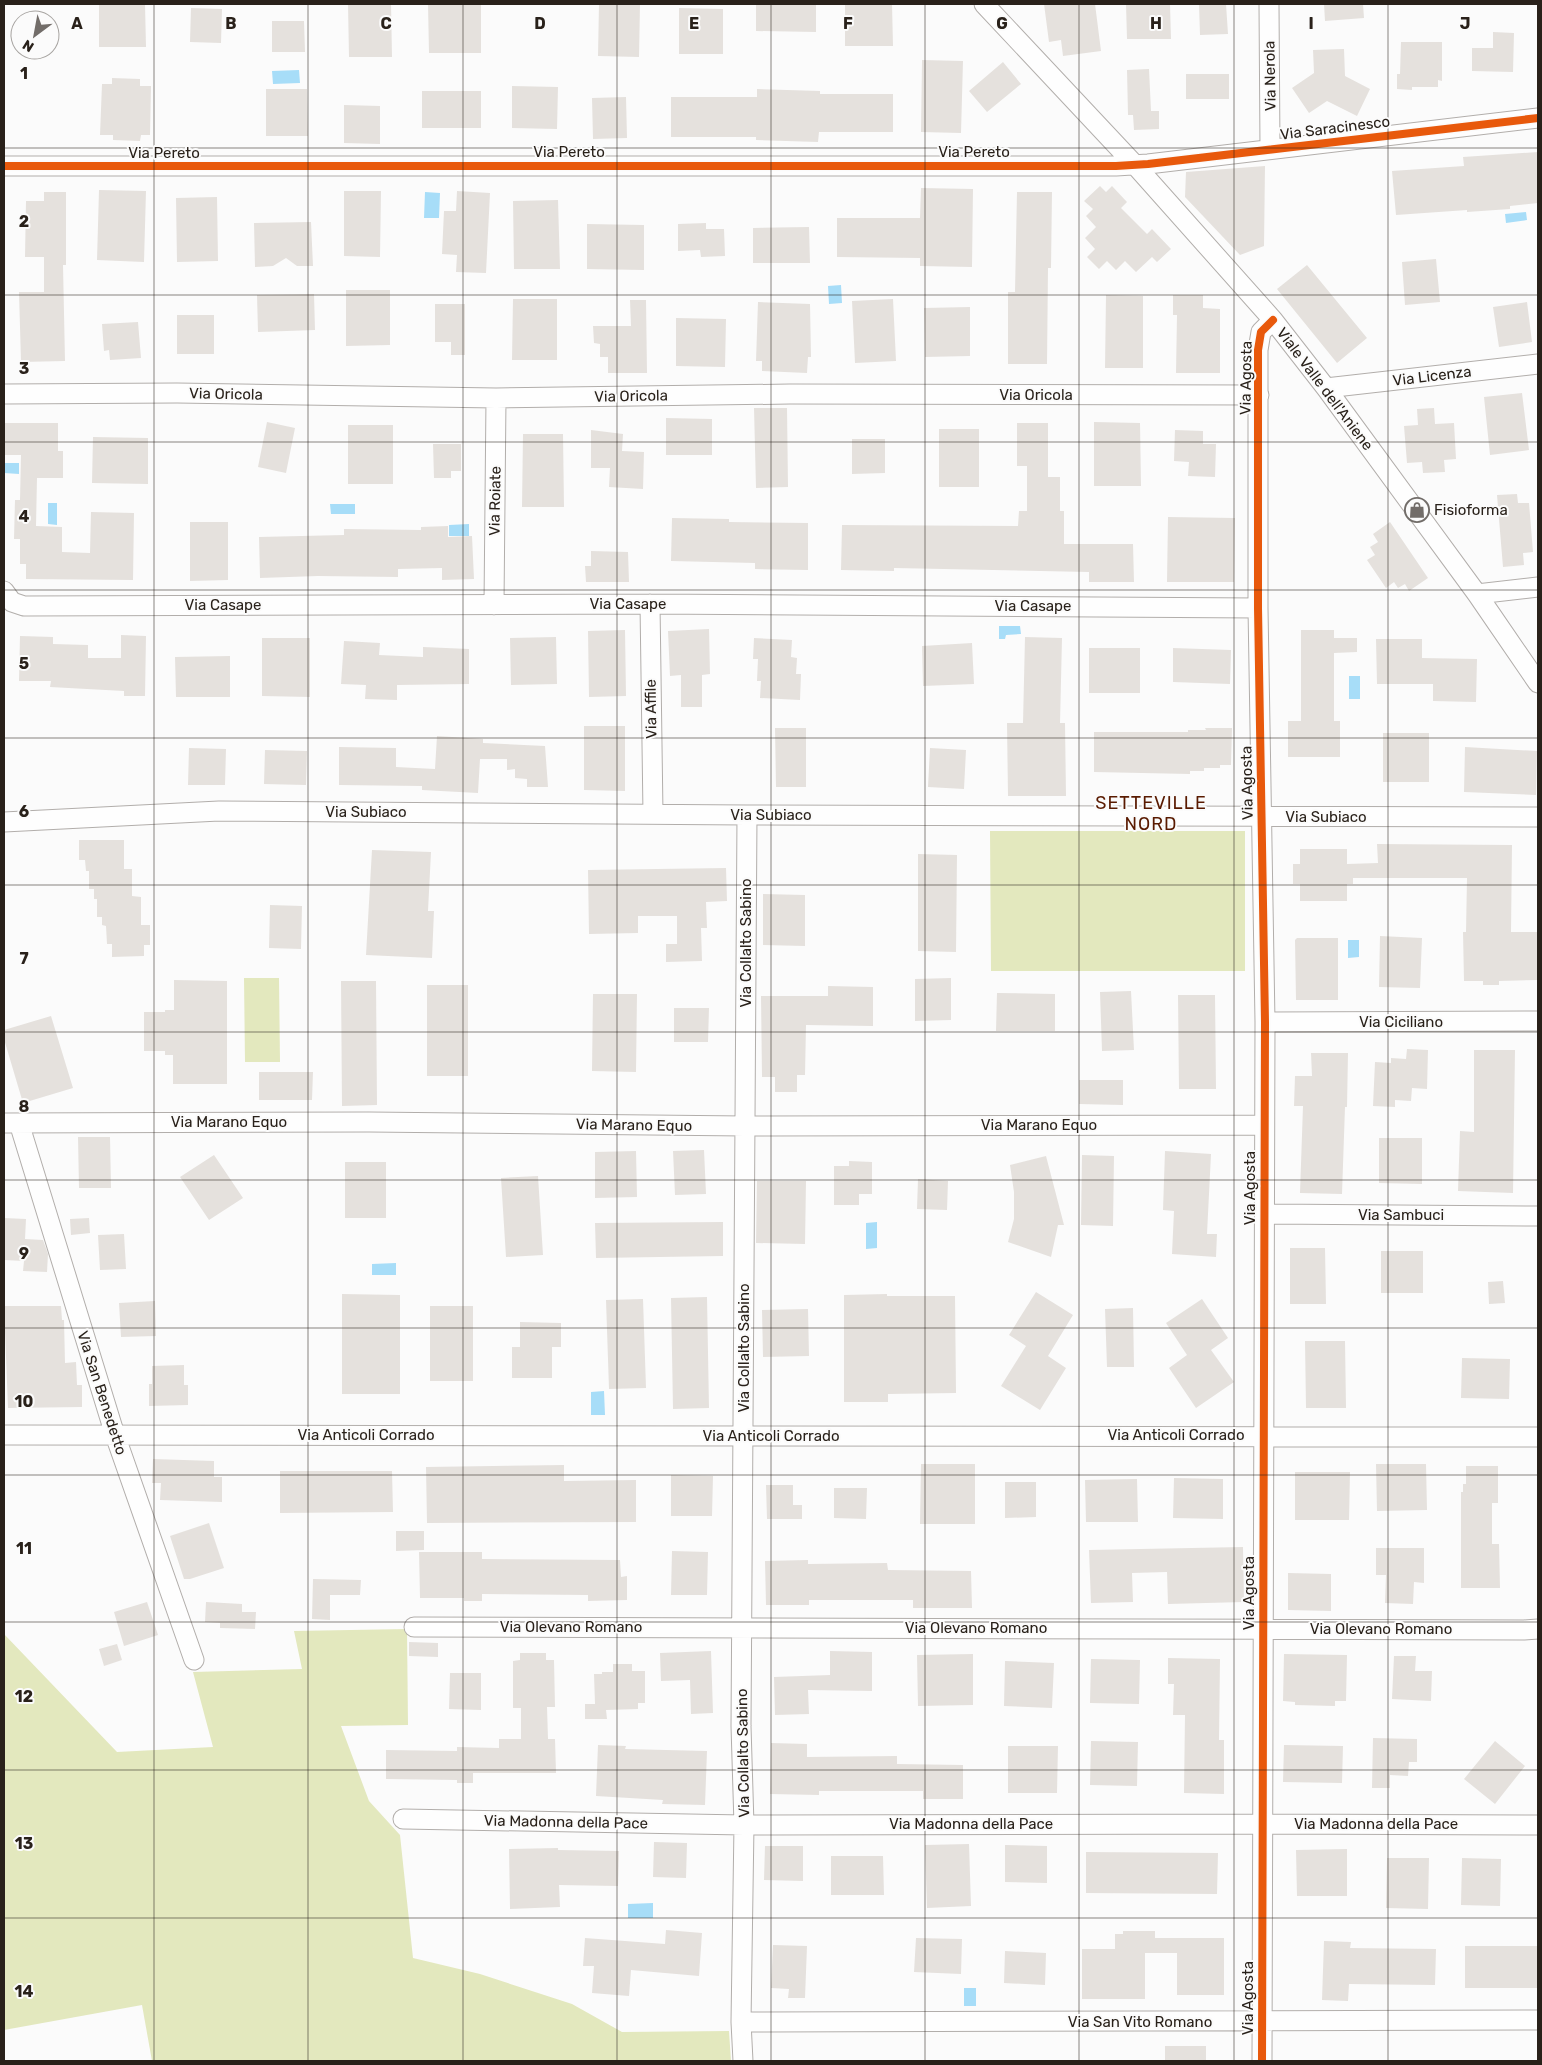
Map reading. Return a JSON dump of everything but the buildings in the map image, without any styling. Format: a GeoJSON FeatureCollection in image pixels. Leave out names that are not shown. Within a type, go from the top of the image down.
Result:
{"type":"FeatureCollection","features":[{"type":"Feature","properties":{"kind":"street","name":"Viale Valle dell'Aniene"},"geometry":{"type":"LineString","coordinates":[[984,4],[1135,166],[1272,320],[1326,388],[1477,594],[1538,683]]}},
{"type":"Feature","properties":{"kind":"street","name":"Via Nerola"},"geometry":{"type":"LineString","coordinates":[[1269,4],[1270,149]]}},
{"type":"Feature","properties":{"kind":"street","name":"Via Saracinesco"},"geometry":{"type":"LineString","coordinates":[[1135,166],[1538,118]]}},
{"type":"Feature","properties":{"kind":"street","name":"Via Pereto"},"geometry":{"type":"LineString","coordinates":[[4,166],[1135,166]]}},
{"type":"Feature","properties":{"kind":"street","name":"Via Agosta"},"geometry":{"type":"LineString","coordinates":[[1262,2061],[1265,1022],[1258,608],[1258,340],[1261,332],[1272,320]]}},
{"type":"Feature","properties":{"kind":"street","name":"Via Licenza"},"geometry":{"type":"LineString","coordinates":[[1326,388],[1538,364]]}},
{"type":"Feature","properties":{"kind":"street","name":"Via Oricola"},"geometry":{"type":"LineString","coordinates":[[4,394],[177,393],[496,398],[780,394],[1259,394]]}},
{"type":"Feature","properties":{"kind":"street","name":"Via Roiate"},"geometry":{"type":"LineString","coordinates":[[494,605],[496,398]]}},
{"type":"Feature","properties":{"kind":"street"},"geometry":{"type":"LineString","coordinates":[[1477,594],[1538,587]]}},
{"type":"Feature","properties":{"kind":"street","name":"Via Casape"},"geometry":{"type":"LineString","coordinates":[[4,591],[12,602],[24,606],[650,604],[1258,608]]}},
{"type":"Feature","properties":{"kind":"street","name":"Via Affile"},"geometry":{"type":"LineString","coordinates":[[650,604],[653,814]]}},
{"type":"Feature","properties":{"kind":"street","name":"Via Subiaco"},"geometry":{"type":"LineString","coordinates":[[4,822],[219,811],[747,815],[1538,817]]}},
{"type":"Feature","properties":{"kind":"street","name":"Via Collalto Sabino"},"geometry":{"type":"LineString","coordinates":[[743,2061],[741,2022],[744,1825],[742,1627],[747,815]]}},
{"type":"Feature","properties":{"kind":"street","name":"Via Ciciliano"},"geometry":{"type":"LineString","coordinates":[[1265,1022],[1538,1021]]}},
{"type":"Feature","properties":{"kind":"street","name":"Via Marano Equo"},"geometry":{"type":"LineString","coordinates":[[11,1123],[369,1122],[745,1126],[1264,1125]]}},
{"type":"Feature","properties":{"kind":"street","name":"Via San Benedetto"},"geometry":{"type":"LineString","coordinates":[[11,1123],[115,1435],[194,1660]]}},
{"type":"Feature","properties":{"kind":"street","name":"Via Sambuci"},"geometry":{"type":"LineString","coordinates":[[1264,1214],[1538,1216]]}},
{"type":"Feature","properties":{"kind":"street","name":"Via Anticoli Corrado"},"geometry":{"type":"LineString","coordinates":[[4,1435],[1263,1435],[1538,1437]]}},
{"type":"Feature","properties":{"kind":"street","name":"Via Olevano Romano"},"geometry":{"type":"LineString","coordinates":[[414,1627],[1538,1629]]}},
{"type":"Feature","properties":{"kind":"street","name":"Via Madonna della Pace"},"geometry":{"type":"LineString","coordinates":[[403,1819],[744,1825],[1538,1825]]}},
{"type":"Feature","properties":{"kind":"street","name":"Via San Vito Romano"},"geometry":{"type":"LineString","coordinates":[[741,2022],[1538,2020]]}},
{"type":"Feature","properties":{"kind":"green space"},"geometry":{"type":"Polygon","coordinates":[[[990,831],[1245,831],[1245,971],[991,971],[990,831]]]}},
{"type":"Feature","properties":{"kind":"green space"},"geometry":{"type":"Polygon","coordinates":[[[244,978],[279,978],[280,1062],[245,1062],[244,978]]]}},
{"type":"Feature","properties":{"kind":"green space"},"geometry":{"type":"Polygon","coordinates":[[[407,1629],[408,1725],[341,1726],[369,1801],[400,1835],[413,1958],[480,1974],[572,2004],[622,2032],[729,2031],[731,2061],[152,2061],[142,2005],[4,2030],[4,1634],[117,1752],[213,1747],[193,1672],[302,1669],[294,1631],[407,1629]]]}},
{"type":"Feature","properties":{"kind":"water"},"geometry":{"type":"Polygon","coordinates":[[[299,70],[300,83],[273,84],[272,71],[299,70]]]}},
{"type":"Feature","properties":{"kind":"water"},"geometry":{"type":"Polygon","coordinates":[[[425,192],[440,193],[439,218],[424,218],[425,192]]]}},
{"type":"Feature","properties":{"kind":"water"},"geometry":{"type":"Polygon","coordinates":[[[1526,212],[1527,220],[1506,223],[1505,214],[1526,212]]]}},
{"type":"Feature","properties":{"kind":"water"},"geometry":{"type":"Polygon","coordinates":[[[841,285],[842,303],[829,304],[828,286],[841,285]]]}},
{"type":"Feature","properties":{"kind":"water"},"geometry":{"type":"Polygon","coordinates":[[[4,463],[19,463],[19,474],[4,473],[4,463]]]}},
{"type":"Feature","properties":{"kind":"water"},"geometry":{"type":"Polygon","coordinates":[[[48,503],[57,503],[57,525],[48,524],[48,503]]]}},
{"type":"Feature","properties":{"kind":"water"},"geometry":{"type":"Polygon","coordinates":[[[330,504],[355,504],[355,514],[331,514],[330,504]]]}},
{"type":"Feature","properties":{"kind":"water"},"geometry":{"type":"Polygon","coordinates":[[[469,524],[469,536],[449,536],[449,525],[469,524]]]}},
{"type":"Feature","properties":{"kind":"water"},"geometry":{"type":"Polygon","coordinates":[[[999,626],[1020,626],[1021,634],[1006,635],[1005,639],[999,639],[999,626]]]}},
{"type":"Feature","properties":{"kind":"water"},"geometry":{"type":"Polygon","coordinates":[[[1349,676],[1360,676],[1360,699],[1349,699],[1349,676]]]}},
{"type":"Feature","properties":{"kind":"water"},"geometry":{"type":"Polygon","coordinates":[[[1348,940],[1359,940],[1359,957],[1348,958],[1348,940]]]}},
{"type":"Feature","properties":{"kind":"water"},"geometry":{"type":"Polygon","coordinates":[[[877,1222],[877,1248],[866,1249],[866,1223],[877,1222]]]}},
{"type":"Feature","properties":{"kind":"water"},"geometry":{"type":"Polygon","coordinates":[[[396,1263],[396,1275],[372,1275],[372,1264],[396,1263]]]}},
{"type":"Feature","properties":{"kind":"water"},"geometry":{"type":"Polygon","coordinates":[[[604,1391],[605,1415],[591,1415],[591,1392],[604,1391]]]}},
{"type":"Feature","properties":{"kind":"water"},"geometry":{"type":"Polygon","coordinates":[[[653,1903],[653,1918],[628,1918],[628,1904],[653,1903]]]}},
{"type":"Feature","properties":{"kind":"water"},"geometry":{"type":"Polygon","coordinates":[[[964,1988],[976,1988],[976,2006],[964,2006],[964,1988]]]}},
{"type":"Feature","properties":{"kind":"cycle path"},"geometry":{"type":"LineString","coordinates":[[4,166],[1116,166],[1148,164],[1538,118]]}},
{"type":"Feature","properties":{"kind":"cycle path"},"geometry":{"type":"LineString","coordinates":[[1262,2061],[1265,1022],[1258,608],[1258,350],[1261,332],[1273,320]]}},
{"type":"Feature","properties":{"kind":"place","name":"Fisioforma"},"geometry":{"type":"Point","coordinates":[1417,510]}},
{"type":"Feature","properties":{"kind":"district","name":"SETTEVILLE NORD"},"geometry":{"type":"Point","coordinates":[1151,813]}}]}
